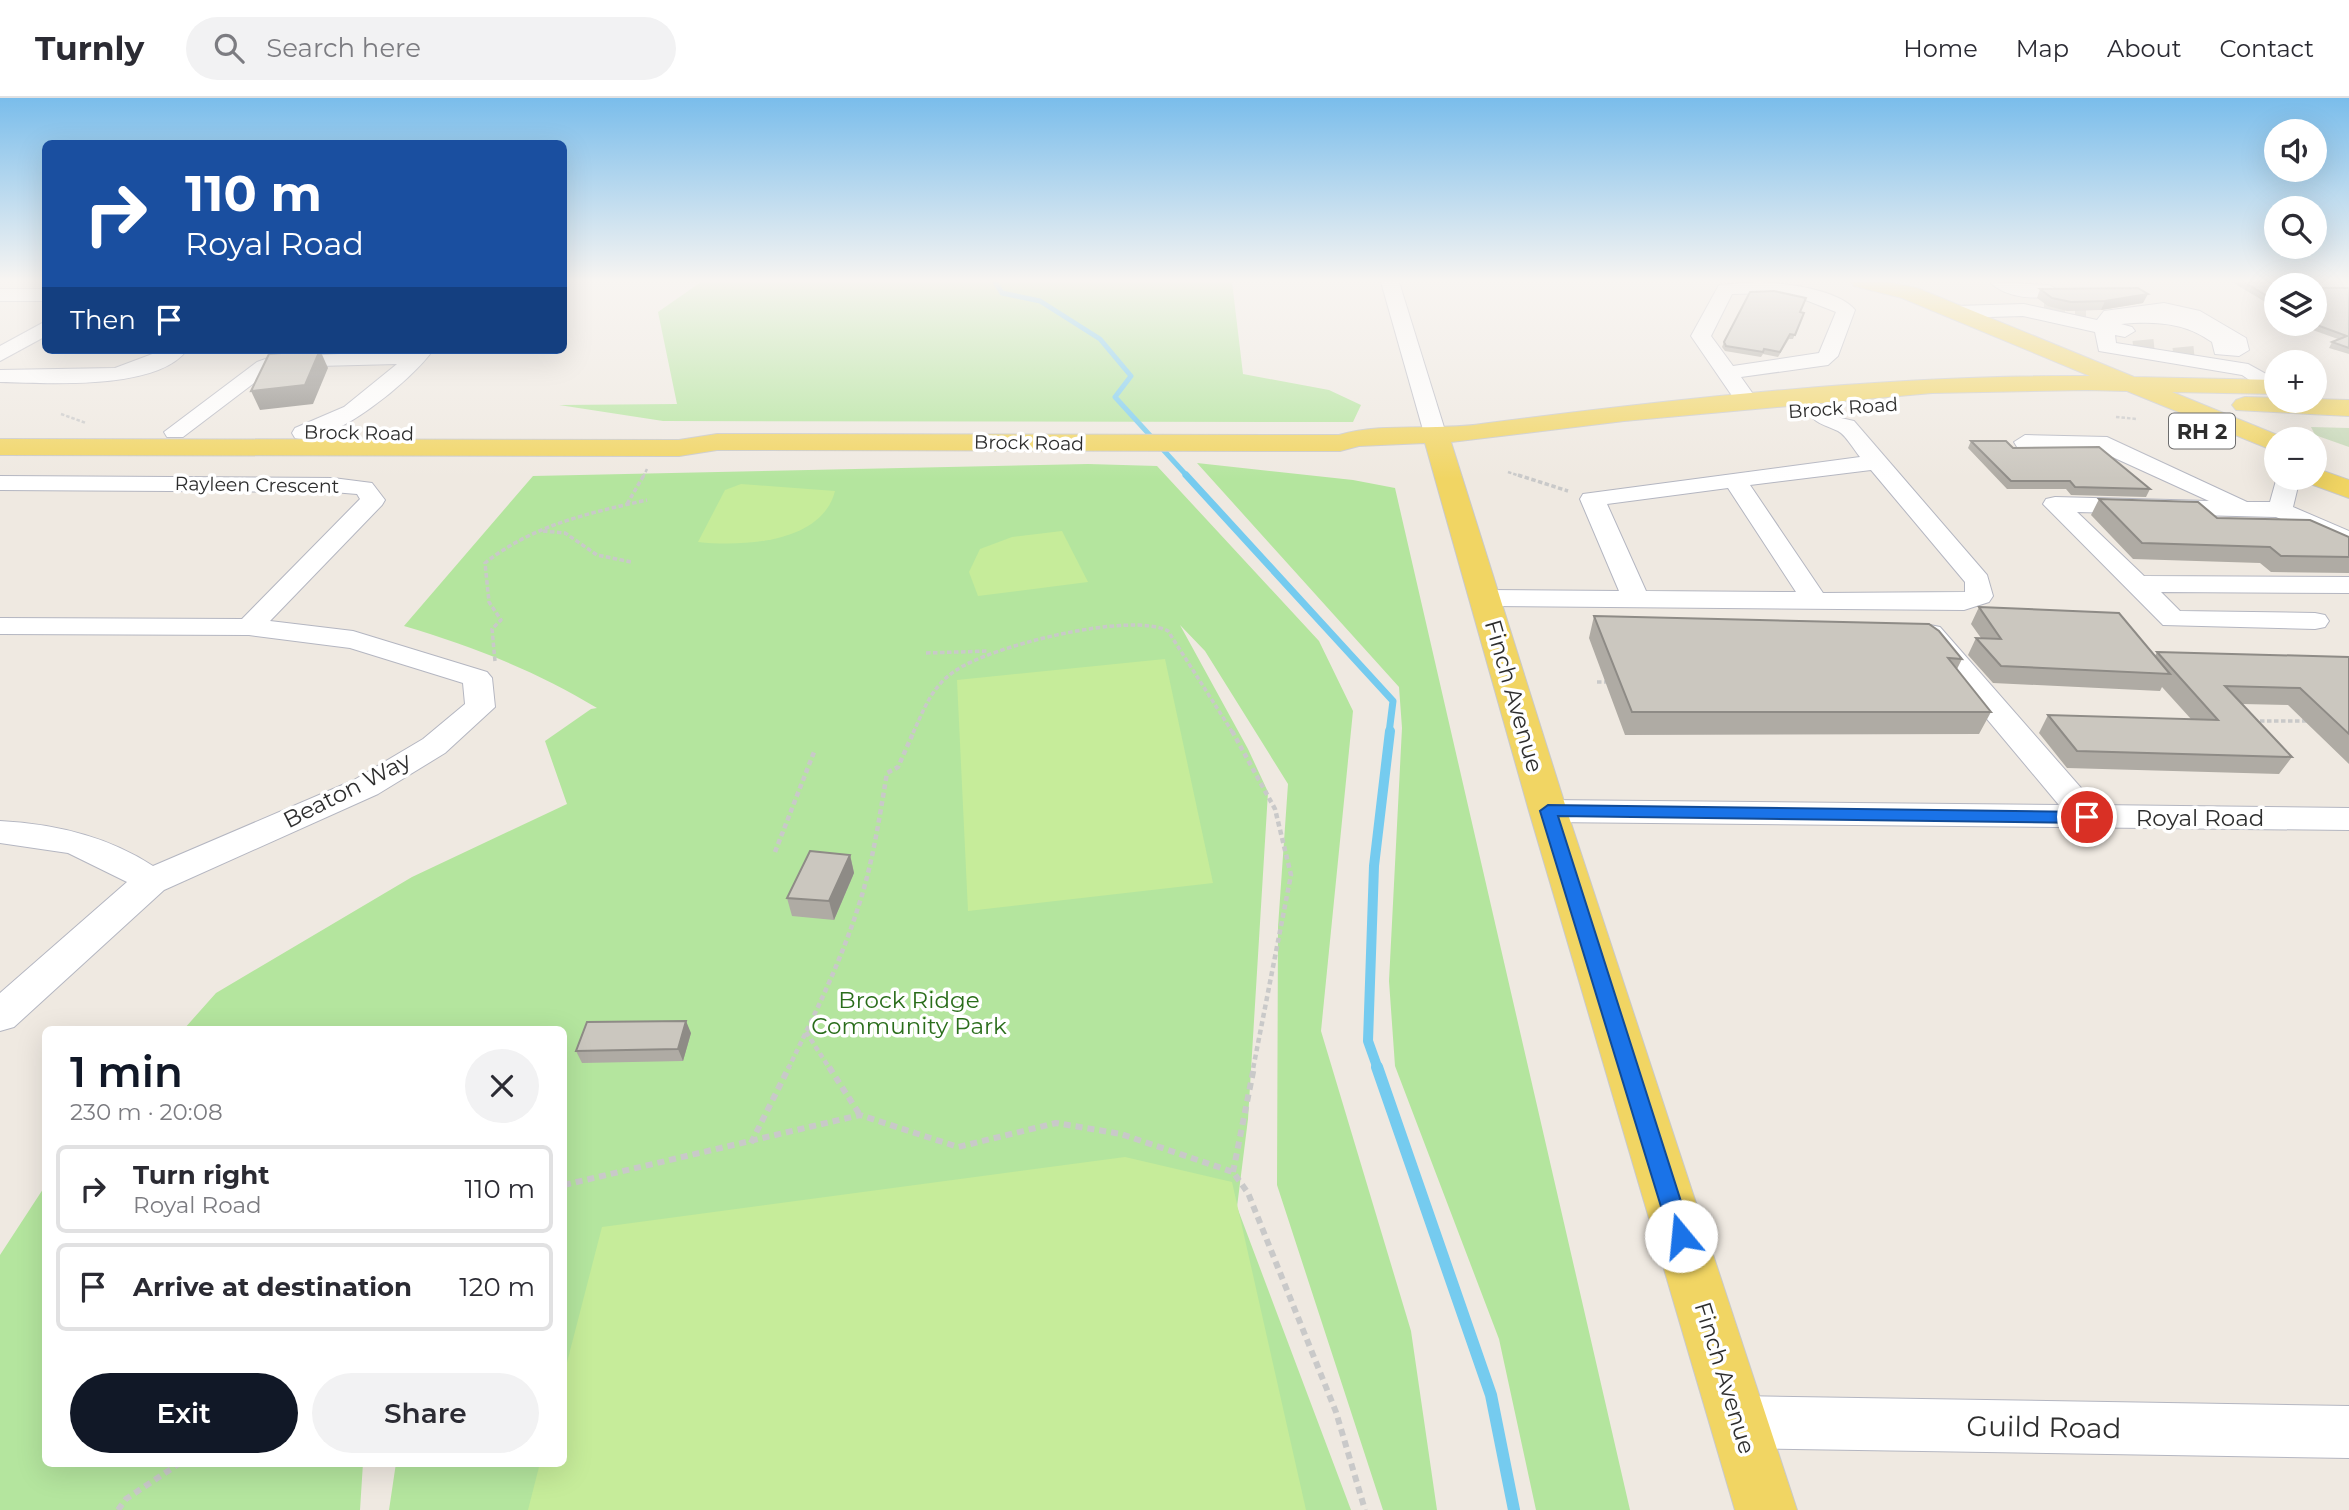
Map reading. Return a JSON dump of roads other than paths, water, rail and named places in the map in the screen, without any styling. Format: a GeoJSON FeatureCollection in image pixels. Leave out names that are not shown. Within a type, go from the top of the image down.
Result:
{"type":"FeatureCollection","features":[{"type":"Feature","properties":{"kind":"main road","name":"RH 2"},"geometry":{"type":"LineString","coordinates":[[2022,348],[2128,405]]}},
{"type":"Feature","properties":{"kind":"main road","name":"RH 2"},"geometry":{"type":"LineString","coordinates":[[2004,349],[2087,383],[2128,405],[2264,455]]}},
{"type":"Feature","properties":{"kind":"main road"},"geometry":{"type":"LineString","coordinates":[[1995,383],[2006,374],[2004,349]]}},
{"type":"Feature","properties":{"kind":"main road","name":"Brock Road"},"geometry":{"type":"LineString","coordinates":[[1437,442],[1747,401],[1995,383],[2087,383]]}},
{"type":"Feature","properties":{"kind":"main road","name":"Brock Road"},"geometry":{"type":"LineString","coordinates":[[2128,405],[2264,388]]}},
{"type":"Feature","properties":{"kind":"main road","name":"Brock Road"},"geometry":{"type":"LineString","coordinates":[[2327,395],[2349,390]]}},
{"type":"Feature","properties":{"kind":"main road","name":"Brock Road"},"geometry":{"type":"LineString","coordinates":[[0,447],[301,441],[679,448],[717,442],[1340,443],[1356,449],[1816,410],[1847,417],[1983,401],[2128,405],[2264,399]]}},
{"type":"Feature","properties":{"kind":"main road","name":"RH 2"},"geometry":{"type":"LineString","coordinates":[[2174,402],[2264,437]]}},
{"type":"Feature","properties":{"kind":"main road","name":"Brock Road"},"geometry":{"type":"LineString","coordinates":[[2327,402],[2349,408]]}},
{"type":"Feature","properties":{"kind":"main road"},"geometry":{"type":"LineString","coordinates":[[2268,427],[2264,421],[2276,413]]}},
{"type":"Feature","properties":{"kind":"main road","name":"Brock Road"},"geometry":{"type":"LineString","coordinates":[[0,430],[175,432],[301,441],[358,434],[688,435],[717,442]]}},
{"type":"Feature","properties":{"kind":"main road","name":"Finch Avenue"},"geometry":{"type":"LineString","coordinates":[[1437,442],[1548,811],[1766,1510]]}},
{"type":"Feature","properties":{"kind":"main road"},"geometry":{"type":"LineString","coordinates":[[2327,464],[2349,472]]}},
{"type":"Feature","properties":{"kind":"main road"},"geometry":{"type":"LineString","coordinates":[[2327,481],[2349,490]]}},
{"type":"Feature","properties":{"kind":"street","name":"Finch Avenue"},"geometry":{"type":"LineString","coordinates":[[1409,348],[1437,442]]}},
{"type":"Feature","properties":{"kind":"street"},"geometry":{"type":"LineString","coordinates":[[1709,348],[1747,401]]}},
{"type":"Feature","properties":{"kind":"street"},"geometry":{"type":"LineString","coordinates":[[1727,373],[1821,361],[1828,356],[1831,348]]}},
{"type":"Feature","properties":{"kind":"street"},"geometry":{"type":"LineString","coordinates":[[2163,348],[2226,358],[2264,380]]}},
{"type":"Feature","properties":{"kind":"street"},"geometry":{"type":"LineString","coordinates":[[2224,348],[2226,358]]}},
{"type":"Feature","properties":{"kind":"street"},"geometry":{"type":"LineString","coordinates":[[2226,358],[2239,348]]}},
{"type":"Feature","properties":{"kind":"street"},"geometry":{"type":"LineString","coordinates":[[0,376],[130,373],[152,366],[171,354]]}},
{"type":"Feature","properties":{"kind":"street"},"geometry":{"type":"LineString","coordinates":[[175,432],[264,366],[278,361],[309,354],[420,354]]}},
{"type":"Feature","properties":{"kind":"street"},"geometry":{"type":"LineString","coordinates":[[301,441],[347,416],[376,395],[420,354]]}},
{"type":"Feature","properties":{"kind":"street"},"geometry":{"type":"LineString","coordinates":[[358,434],[376,395]]}},
{"type":"Feature","properties":{"kind":"street"},"geometry":{"type":"LineString","coordinates":[[1486,598],[1964,602],[1979,596],[1978,580],[1875,462],[1847,417]]}},
{"type":"Feature","properties":{"kind":"street"},"geometry":{"type":"LineString","coordinates":[[2025,442],[2099,442],[2248,509]]}},
{"type":"Feature","properties":{"kind":"street"},"geometry":{"type":"LineString","coordinates":[[1636,599],[1592,499],[1875,462]]}},
{"type":"Feature","properties":{"kind":"street"},"geometry":{"type":"LineString","coordinates":[[1734,479],[1816,602]]}},
{"type":"Feature","properties":{"kind":"street","name":"Rayleen Crescent"},"geometry":{"type":"LineString","coordinates":[[0,483],[333,485],[364,488],[373,500],[249,627]]}},
{"type":"Feature","properties":{"kind":"street"},"geometry":{"type":"LineString","coordinates":[[2280,510],[2285,490]]}},
{"type":"Feature","properties":{"kind":"street"},"geometry":{"type":"LineString","coordinates":[[2273,584],[2315,621],[2173,619],[2055,504],[2280,510],[2349,540]]}},
{"type":"Feature","properties":{"kind":"street"},"geometry":{"type":"LineString","coordinates":[[2137,584],[2348,585]]}},
{"type":"Feature","properties":{"kind":"street"},"geometry":{"type":"LineString","coordinates":[[1923,625],[2007,720],[2020,741],[2087,817]]}},
{"type":"Feature","properties":{"kind":"street","name":"Beaton Way"},"geometry":{"type":"LineString","coordinates":[[0,626],[249,627],[353,640],[477,678],[480,707],[434,746],[366,787],[151,881],[0,1016]]}},
{"type":"Feature","properties":{"kind":"street","name":"Royal Road"},"geometry":{"type":"LineString","coordinates":[[1548,811],[2349,819]]}},
{"type":"Feature","properties":{"kind":"street"},"geometry":{"type":"LineString","coordinates":[[0,832],[63,837],[125,863],[151,881]]}},
{"type":"Feature","properties":{"kind":"street","name":"Guild Road"},"geometry":{"type":"LineString","coordinates":[[1739,1422],[2349,1432]]}},
{"type":"Feature","properties":{"kind":"waterway"},"geometry":{"type":"LineString","coordinates":[[1107,348],[1131,376],[1115,397],[1188,477]]}},
{"type":"Feature","properties":{"kind":"waterway"},"geometry":{"type":"LineString","coordinates":[[1186,475],[1393,701],[1389,733]]}},
{"type":"Feature","properties":{"kind":"waterway"},"geometry":{"type":"LineString","coordinates":[[1378,1069],[1368,1041],[1374,866],[1390,731]]}},
{"type":"Feature","properties":{"kind":"waterway"},"geometry":{"type":"LineString","coordinates":[[1377,1067],[1491,1395],[1514,1510]]}},
{"type":"Feature","properties":{"kind":"tunnel"},"geometry":{"type":"LineString","coordinates":[[2183,348],[2184,357]]}},
{"type":"Feature","properties":{"kind":"park label","name":"Brock Ridge Community Park"},"geometry":{"type":"Point","coordinates":[909,1013]}}]}
